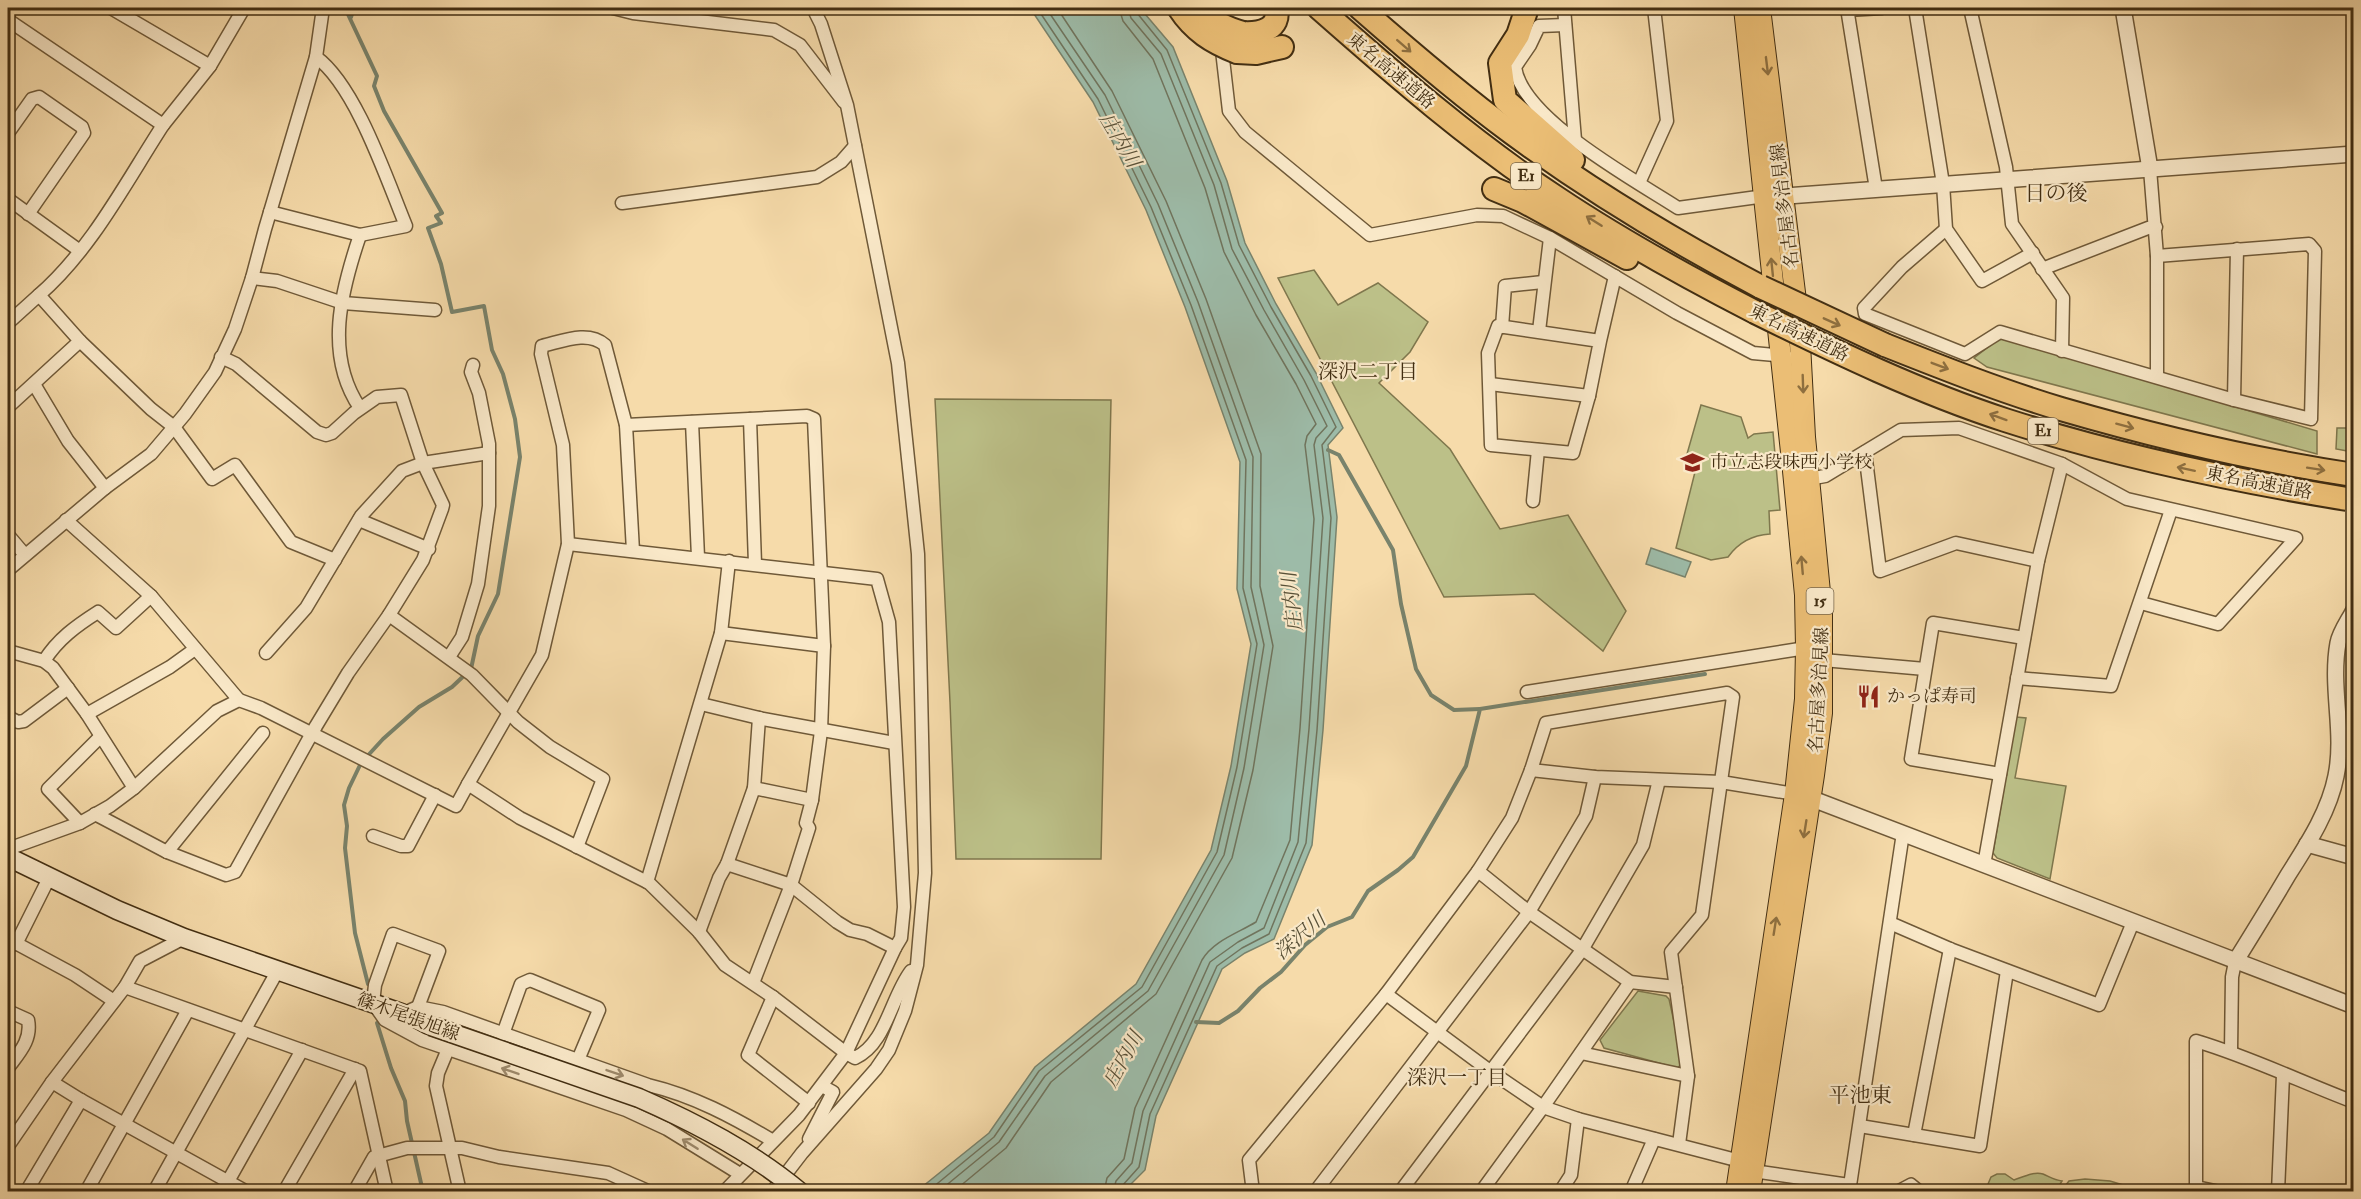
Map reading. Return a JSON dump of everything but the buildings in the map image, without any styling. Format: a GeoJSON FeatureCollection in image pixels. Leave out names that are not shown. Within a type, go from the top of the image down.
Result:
{"type":"FeatureCollection","features":[{"type":"Feature","properties":{"kind":"highway"},"geometry":{"type":"LineString","coordinates":[[1179,8],[1200,33],[1214,43],[1240,43],[1263,32],[1271,27],[1278,15],[1276,8]]}},
{"type":"Feature","properties":{"kind":"highway"},"geometry":{"type":"LineString","coordinates":[[1199,8],[1208,17],[1226,28],[1240,43],[1256,53],[1282,47]]}},
{"type":"Feature","properties":{"kind":"highway","name":"東名高速道路"},"geometry":{"type":"LineString","coordinates":[[1319,8],[1438,110],[1557,198],[1753,316],[1906,383],[2004,420],[2150,460],[2261,485],[2350,499]]}},
{"type":"Feature","properties":{"kind":"highway","name":"東名高速道路"},"geometry":{"type":"LineString","coordinates":[[1360,8],[1458,91],[1512,132],[1620,207],[1761,287],[1885,345],[1973,379],[2060,408],[2186,442],[2283,464],[2353,475]]}},
{"type":"Feature","properties":{"kind":"highway"},"geometry":{"type":"LineString","coordinates":[[1527,8],[1521,29],[1500,63],[1505,100],[1571,158],[1684,245]]}},
{"type":"Feature","properties":{"kind":"highway"},"geometry":{"type":"LineString","coordinates":[[1494,189],[1506,192],[1712,303],[1753,316]]}},
{"type":"Feature","properties":{"kind":"main road","name":"名古屋多治見線"},"geometry":{"type":"LineString","coordinates":[[1736,1191],[1746,1166],[1803,796],[1822,713],[1823,660],[1822,612],[1805,437],[1802,358],[1795,282],[1774,197],[1744,8]]}},
{"type":"Feature","properties":{"kind":"main road","name":"名古屋多治見線"},"geometry":{"type":"LineString","coordinates":[[1760,8],[1780,161],[1774,197],[1781,356],[1803,568],[1806,648],[1803,796]]}},
{"type":"Feature","properties":{"kind":"main road","name":"篠木尾張旭線"},"geometry":{"type":"LineString","coordinates":[[8,857],[117,910],[184,938],[373,1003],[410,1010],[431,1026],[639,1098],[736,1147],[800,1191]]}},
{"type":"Feature","properties":{"kind":"main road","name":"名古屋多治見線"},"geometry":{"type":"LineString","coordinates":[[1746,1166],[1750,1191]]}},
{"type":"Feature","properties":{"kind":"street"},"geometry":{"type":"LineString","coordinates":[[111,8],[210,66]]}},
{"type":"Feature","properties":{"kind":"street"},"geometry":{"type":"LineString","coordinates":[[8,323],[60,277],[80,251],[163,125],[210,66],[244,8]]}},
{"type":"Feature","properties":{"kind":"street"},"geometry":{"type":"LineString","coordinates":[[8,570],[105,488],[151,454],[214,372],[235,329],[252,278],[316,57],[323,8]]}},
{"type":"Feature","properties":{"kind":"street"},"geometry":{"type":"LineString","coordinates":[[613,8],[633,13],[774,30],[800,45],[839,98],[847,105]]}},
{"type":"Feature","properties":{"kind":"street"},"geometry":{"type":"LineString","coordinates":[[772,1191],[802,1153],[876,1069],[889,1050],[905,1011],[916,965],[925,873],[918,554],[898,363],[847,105],[813,8]]}},
{"type":"Feature","properties":{"kind":"street"},"geometry":{"type":"LineString","coordinates":[[1217,8],[1229,111],[1245,132],[1260,146],[1370,235],[1477,215],[1503,216],[1550,238],[1677,314],[1753,353],[1802,358]]}},
{"type":"Feature","properties":{"kind":"street"},"geometry":{"type":"LineString","coordinates":[[1564,8],[1575,140]]}},
{"type":"Feature","properties":{"kind":"street"},"geometry":{"type":"LineString","coordinates":[[1639,183],[1667,120],[1654,8]]}},
{"type":"Feature","properties":{"kind":"street"},"geometry":{"type":"LineString","coordinates":[[1876,189],[1848,9],[1882,8]]}},
{"type":"Feature","properties":{"kind":"street"},"geometry":{"type":"LineString","coordinates":[[1915,8],[1943,184],[1946,229],[1982,281],[2033,253]]}},
{"type":"Feature","properties":{"kind":"street"},"geometry":{"type":"LineString","coordinates":[[1970,8],[2008,179],[2012,224],[2063,298],[2062,351]]}},
{"type":"Feature","properties":{"kind":"street"},"geometry":{"type":"LineString","coordinates":[[2123,8],[2150,170],[2156,227],[2157,376]]}},
{"type":"Feature","properties":{"kind":"street"},"geometry":{"type":"LineString","coordinates":[[8,20],[163,125]]}},
{"type":"Feature","properties":{"kind":"street"},"geometry":{"type":"LineString","coordinates":[[1565,25],[1539,26],[1530,45],[1515,67],[1517,78],[1524,92],[1552,123],[1678,208],[1774,197],[2354,154]]}},
{"type":"Feature","properties":{"kind":"street"},"geometry":{"type":"LineString","coordinates":[[270,212],[360,235],[406,226],[354,102],[325,63],[316,57]]}},
{"type":"Feature","properties":{"kind":"street"},"geometry":{"type":"LineString","coordinates":[[8,133],[32,99],[39,98],[82,127],[84,133],[28,214]]}},
{"type":"Feature","properties":{"kind":"street"},"geometry":{"type":"LineString","coordinates":[[622,203],[817,177],[841,162],[855,146]]}},
{"type":"Feature","properties":{"kind":"street"},"geometry":{"type":"LineString","coordinates":[[8,199],[80,251]]}},
{"type":"Feature","properties":{"kind":"street"},"geometry":{"type":"LineString","coordinates":[[2042,269],[2148,228],[2156,227]]}},
{"type":"Feature","properties":{"kind":"street"},"geometry":{"type":"LineString","coordinates":[[1946,229],[1902,267],[1864,308],[1865,314],[1965,354],[2000,332],[2234,400],[2311,419],[2315,252],[2308,244],[2157,256]]}},
{"type":"Feature","properties":{"kind":"street"},"geometry":{"type":"LineString","coordinates":[[360,235],[347,272],[338,331],[339,360],[354,399],[360,408]]}},
{"type":"Feature","properties":{"kind":"street"},"geometry":{"type":"LineString","coordinates":[[1539,331],[1550,238]]}},
{"type":"Feature","properties":{"kind":"street"},"geometry":{"type":"LineString","coordinates":[[2234,400],[2237,249]]}},
{"type":"Feature","properties":{"kind":"street"},"geometry":{"type":"LineString","coordinates":[[1600,341],[1498,327],[1488,353],[1491,445],[1573,453],[1589,396],[1615,276]]}},
{"type":"Feature","properties":{"kind":"street"},"geometry":{"type":"LineString","coordinates":[[252,278],[277,281],[342,303],[435,310]]}},
{"type":"Feature","properties":{"kind":"street"},"geometry":{"type":"LineString","coordinates":[[1502,327],[1505,286],[1543,282]]}},
{"type":"Feature","properties":{"kind":"street"},"geometry":{"type":"LineString","coordinates":[[39,295],[80,341],[151,409],[174,427],[212,479],[235,465],[291,542],[334,560]]}},
{"type":"Feature","properties":{"kind":"street"},"geometry":{"type":"LineString","coordinates":[[66,520],[151,596],[239,700],[261,708],[456,806],[542,655],[568,544],[563,445],[541,354],[542,346],[590,336],[605,345],[626,425],[633,551]]}},
{"type":"Feature","properties":{"kind":"street"},"geometry":{"type":"LineString","coordinates":[[8,407],[80,341]]}},
{"type":"Feature","properties":{"kind":"street"},"geometry":{"type":"LineString","coordinates":[[95,814],[167,852],[226,875],[236,872],[312,733],[348,673],[389,615],[429,549],[443,505],[423,463],[401,394],[377,397],[360,408],[333,434],[326,435],[317,432],[236,364],[221,357]]}},
{"type":"Feature","properties":{"kind":"street"},"geometry":{"type":"LineString","coordinates":[[449,657],[462,637],[478,584],[489,506],[489,453],[479,393],[471,372],[473,365]]}},
{"type":"Feature","properties":{"kind":"street"},"geometry":{"type":"LineString","coordinates":[[34,384],[68,441],[105,488]]}},
{"type":"Feature","properties":{"kind":"street"},"geometry":{"type":"LineString","coordinates":[[1490,384],[1589,396]]}},
{"type":"Feature","properties":{"kind":"street"},"geometry":{"type":"LineString","coordinates":[[626,425],[807,416],[814,419],[824,646],[821,731],[812,800],[806,823],[809,828],[791,885],[753,983]]}},
{"type":"Feature","properties":{"kind":"street"},"geometry":{"type":"LineString","coordinates":[[750,419],[755,564]]}},
{"type":"Feature","properties":{"kind":"street"},"geometry":{"type":"LineString","coordinates":[[692,422],[698,557]]}},
{"type":"Feature","properties":{"kind":"street"},"geometry":{"type":"LineString","coordinates":[[1809,478],[1825,476],[1901,430],[1959,428],[2062,464],[2127,499],[2296,538],[2218,624],[2141,603]]}},
{"type":"Feature","properties":{"kind":"street"},"geometry":{"type":"LineString","coordinates":[[1533,501],[1538,450]]}},
{"type":"Feature","properties":{"kind":"street"},"geometry":{"type":"LineString","coordinates":[[1865,452],[1880,571],[1956,543],[2038,561]]}},
{"type":"Feature","properties":{"kind":"street"},"geometry":{"type":"LineString","coordinates":[[266,654],[306,608],[359,520],[402,471],[423,463],[489,453]]}},
{"type":"Feature","properties":{"kind":"street"},"geometry":{"type":"LineString","coordinates":[[1984,865],[2038,561],[2062,464]]}},
{"type":"Feature","properties":{"kind":"street"},"geometry":{"type":"LineString","coordinates":[[2017,678],[2111,686],[2171,510]]}},
{"type":"Feature","properties":{"kind":"street"},"geometry":{"type":"LineString","coordinates":[[359,520],[429,549]]}},
{"type":"Feature","properties":{"kind":"street"},"geometry":{"type":"LineString","coordinates":[[8,535],[24,555]]}},
{"type":"Feature","properties":{"kind":"street"},"geometry":{"type":"LineString","coordinates":[[568,544],[878,579],[889,622],[904,907],[901,938],[846,1053],[808,1103],[724,1191]]}},
{"type":"Feature","properties":{"kind":"street"},"geometry":{"type":"LineString","coordinates":[[647,882],[721,633],[729,561]]}},
{"type":"Feature","properties":{"kind":"street"},"geometry":{"type":"LineString","coordinates":[[44,661],[53,646],[76,626],[98,612],[116,628],[151,596]]}},
{"type":"Feature","properties":{"kind":"street"},"geometry":{"type":"LineString","coordinates":[[2231,1051],[2232,977],[2235,962],[2307,844],[2329,802],[2336,776],[2339,716],[2335,685],[2339,641],[2354,610]]}},
{"type":"Feature","properties":{"kind":"street"},"geometry":{"type":"LineString","coordinates":[[389,615],[468,672],[510,713],[550,747],[603,779],[577,847]]}},
{"type":"Feature","properties":{"kind":"street"},"geometry":{"type":"LineString","coordinates":[[2000,774],[1911,759],[1933,623],[2024,638]]}},
{"type":"Feature","properties":{"kind":"street"},"geometry":{"type":"LineString","coordinates":[[721,633],[824,646]]}},
{"type":"Feature","properties":{"kind":"street"},"geometry":{"type":"LineString","coordinates":[[1527,692],[1806,648]]}},
{"type":"Feature","properties":{"kind":"street"},"geometry":{"type":"LineString","coordinates":[[87,714],[170,667],[195,649]]}},
{"type":"Feature","properties":{"kind":"street"},"geometry":{"type":"LineString","coordinates":[[8,651],[44,661],[53,668],[87,714],[134,788]]}},
{"type":"Feature","properties":{"kind":"street"},"geometry":{"type":"LineString","coordinates":[[1823,660],[1925,669]]}},
{"type":"Feature","properties":{"kind":"street"},"geometry":{"type":"LineString","coordinates":[[8,723],[12,719],[18,722],[24,721],[68,688]]}},
{"type":"Feature","properties":{"kind":"street"},"geometry":{"type":"LineString","coordinates":[[1253,1191],[1249,1160],[1386,994],[1478,871],[1512,818],[1546,723],[1727,693],[1733,697],[1702,915],[1671,952],[1688,1076],[1679,1144]]}},
{"type":"Feature","properties":{"kind":"street"},"geometry":{"type":"LineString","coordinates":[[8,849],[80,823],[95,814],[134,788],[217,711],[239,700]]}},
{"type":"Feature","properties":{"kind":"street"},"geometry":{"type":"LineString","coordinates":[[701,704],[821,731],[894,743]]}},
{"type":"Feature","properties":{"kind":"street"},"geometry":{"type":"LineString","coordinates":[[699,932],[754,788],[759,718]]}},
{"type":"Feature","properties":{"kind":"street"},"geometry":{"type":"LineString","coordinates":[[167,852],[263,733]]}},
{"type":"Feature","properties":{"kind":"street"},"geometry":{"type":"LineString","coordinates":[[80,823],[48,789],[100,737]]}},
{"type":"Feature","properties":{"kind":"street"},"geometry":{"type":"LineString","coordinates":[[1531,770],[1595,777],[1721,782],[1803,796],[2354,1006]]}},
{"type":"Feature","properties":{"kind":"street"},"geometry":{"type":"LineString","coordinates":[[1315,1191],[1528,912],[1586,816],[1595,777]]}},
{"type":"Feature","properties":{"kind":"street"},"geometry":{"type":"LineString","coordinates":[[1400,1191],[1582,950],[1642,845],[1659,780]]}},
{"type":"Feature","properties":{"kind":"street"},"geometry":{"type":"LineString","coordinates":[[468,784],[520,818],[647,882],[699,932],[724,965],[773,997],[855,1058],[866,1053],[880,1031],[907,977],[916,965]]}},
{"type":"Feature","properties":{"kind":"street"},"geometry":{"type":"LineString","coordinates":[[754,788],[812,800]]}},
{"type":"Feature","properties":{"kind":"street"},"geometry":{"type":"LineString","coordinates":[[373,836],[401,846],[408,846],[435,795]]}},
{"type":"Feature","properties":{"kind":"street"},"geometry":{"type":"LineString","coordinates":[[1386,994],[1543,1107],[1578,1119],[1679,1144],[1746,1166],[1849,1188],[1903,833]]}},
{"type":"Feature","properties":{"kind":"street"},"geometry":{"type":"LineString","coordinates":[[2307,844],[2354,857]]}},
{"type":"Feature","properties":{"kind":"street"},"geometry":{"type":"LineString","coordinates":[[726,864],[791,885],[843,926],[867,934],[895,948]]}},
{"type":"Feature","properties":{"kind":"street"},"geometry":{"type":"LineString","coordinates":[[1478,871],[1528,912],[1630,982],[1676,987]]}},
{"type":"Feature","properties":{"kind":"street"},"geometry":{"type":"LineString","coordinates":[[49,878],[13,942],[75,975],[114,1001]]}},
{"type":"Feature","properties":{"kind":"street"},"geometry":{"type":"LineString","coordinates":[[1890,923],[1950,949],[2099,1005],[2133,922]]}},
{"type":"Feature","properties":{"kind":"street"},"geometry":{"type":"LineString","coordinates":[[740,1174],[667,1129],[626,1110],[422,1040],[385,1020],[373,1003],[375,985],[393,934],[439,951],[410,1010],[443,1012],[648,1085],[677,1092],[733,1117],[773,1141]]}},
{"type":"Feature","properties":{"kind":"street"},"geometry":{"type":"LineString","coordinates":[[8,1146],[52,1082],[125,987],[140,961],[184,938]]}},
{"type":"Feature","properties":{"kind":"street"},"geometry":{"type":"LineString","coordinates":[[1914,1135],[1950,949]]}},
{"type":"Feature","properties":{"kind":"street"},"geometry":{"type":"LineString","coordinates":[[154,1191],[278,970]]}},
{"type":"Feature","properties":{"kind":"street"},"geometry":{"type":"LineString","coordinates":[[1860,1126],[1980,1146],[2007,971]]}},
{"type":"Feature","properties":{"kind":"street"},"geometry":{"type":"LineString","coordinates":[[503,1034],[521,984],[530,980],[598,1008],[578,1060]]}},
{"type":"Feature","properties":{"kind":"street"},"geometry":{"type":"LineString","coordinates":[[1481,1191],[1630,982]]}},
{"type":"Feature","properties":{"kind":"street"},"geometry":{"type":"LineString","coordinates":[[125,987],[360,1071],[387,1191]]}},
{"type":"Feature","properties":{"kind":"street"},"geometry":{"type":"LineString","coordinates":[[773,997],[748,1055],[808,1103]]}},
{"type":"Feature","properties":{"kind":"street"},"geometry":{"type":"LineString","coordinates":[[86,1191],[188,1010]]}},
{"type":"Feature","properties":{"kind":"street"},"geometry":{"type":"LineString","coordinates":[[8,1011],[28,1020],[30,1031],[25,1045],[8,1068]]}},
{"type":"Feature","properties":{"kind":"street"},"geometry":{"type":"LineString","coordinates":[[2220,1191],[2196,1187],[2196,1041],[2231,1051],[2283,1075],[2354,1102]]}},
{"type":"Feature","properties":{"kind":"street"},"geometry":{"type":"LineString","coordinates":[[448,1049],[438,1073],[436,1086],[460,1191]]}},
{"type":"Feature","properties":{"kind":"street"},"geometry":{"type":"LineString","coordinates":[[225,1186],[302,1050]]}},
{"type":"Feature","properties":{"kind":"street"},"geometry":{"type":"LineString","coordinates":[[1581,1053],[1688,1076]]}},
{"type":"Feature","properties":{"kind":"street"},"geometry":{"type":"LineString","coordinates":[[284,1191],[355,1069]]}},
{"type":"Feature","properties":{"kind":"street"},"geometry":{"type":"LineString","coordinates":[[2278,1191],[2283,1075]]}},
{"type":"Feature","properties":{"kind":"street"},"geometry":{"type":"LineString","coordinates":[[52,1082],[176,1151],[225,1186],[247,1191]]}},
{"type":"Feature","properties":{"kind":"street"},"geometry":{"type":"LineString","coordinates":[[802,1153],[833,1092],[822,1086]]}},
{"type":"Feature","properties":{"kind":"street"},"geometry":{"type":"LineString","coordinates":[[26,1191],[81,1100]]}},
{"type":"Feature","properties":{"kind":"street"},"geometry":{"type":"LineString","coordinates":[[1560,1191],[1571,1175],[1578,1119]]}},
{"type":"Feature","properties":{"kind":"street"},"geometry":{"type":"LineString","coordinates":[[1631,1191],[1654,1139]]}},
{"type":"Feature","properties":{"kind":"street"},"geometry":{"type":"LineString","coordinates":[[354,1191],[374,1157],[379,1154],[413,1148],[451,1147],[499,1157],[608,1173],[650,1191]]}},
{"type":"Feature","properties":{"kind":"street"},"geometry":{"type":"LineString","coordinates":[[1894,1191],[1911,1183],[1922,1191]]}},
{"type":"Feature","properties":{"kind":"green space"},"geometry":{"type":"Polygon","coordinates":[[[1314,270],[1338,305],[1378,283],[1428,322],[1410,352],[1379,383],[1450,449],[1500,529],[1568,515],[1626,611],[1603,651],[1534,594],[1444,597],[1278,278],[1314,270]]]}},
{"type":"Feature","properties":{"kind":"green space"},"geometry":{"type":"Polygon","coordinates":[[[2004,338],[2317,431],[2317,454],[1987,367],[1974,358],[1996,341],[2004,338]]]}},
{"type":"Feature","properties":{"kind":"green space"},"geometry":{"type":"Polygon","coordinates":[[[935,399],[1111,400],[1101,859],[956,859],[935,399]]]}},
{"type":"Feature","properties":{"kind":"green space"},"geometry":{"type":"Polygon","coordinates":[[[1701,405],[1741,417],[1748,438],[1754,434],[1773,432],[1780,510],[1769,511],[1770,534],[1746,541],[1728,557],[1711,560],[1676,548],[1697,464],[1685,461],[1701,405]]]}},
{"type":"Feature","properties":{"kind":"green space"},"geometry":{"type":"Polygon","coordinates":[[[2337,428],[2353,428],[2353,452],[2336,449],[2337,428]]]}},
{"type":"Feature","properties":{"kind":"green space"},"geometry":{"type":"Polygon","coordinates":[[[2016,717],[2026,718],[2015,778],[2066,786],[2050,879],[1997,858],[1993,853],[2016,717]]]}},
{"type":"Feature","properties":{"kind":"green space"},"geometry":{"type":"Polygon","coordinates":[[[1638,991],[1666,996],[1669,999],[1683,1063],[1677,1068],[1604,1048],[1600,1040],[1638,991]]]}},
{"type":"Feature","properties":{"kind":"green space"},"geometry":{"type":"Polygon","coordinates":[[[2040,1173],[2062,1181],[2059,1186],[2049,1190],[2008,1191],[1988,1184],[1991,1177],[2005,1174],[2014,1180],[2040,1173]]]}},
{"type":"Feature","properties":{"kind":"green space"},"geometry":{"type":"Polygon","coordinates":[[[2085,1179],[2110,1181],[2143,1191],[2061,1191],[2069,1181],[2085,1179]]]}},
{"type":"Feature","properties":{"kind":"water","name":"庄内川"},"geometry":{"type":"Polygon","coordinates":[[[1030,8],[1140,8],[1173,47],[1227,181],[1245,243],[1276,304],[1316,373],[1343,428],[1328,445],[1337,517],[1323,730],[1312,845],[1274,939],[1245,953],[1222,969],[1156,1116],[1145,1170],[1124,1191],[917,1191],[989,1133],[1035,1067],[1136,984],[1211,850],[1231,766],[1251,644],[1237,589],[1240,462],[1185,307],[1146,210],[1093,102],[1030,8]]]}},
{"type":"Feature","properties":{"kind":"water"},"geometry":{"type":"Polygon","coordinates":[[[1651,548],[1691,562],[1685,577],[1646,564],[1651,548]]]}},
{"type":"Feature","properties":{"kind":"waterway"},"geometry":{"type":"LineString","coordinates":[[345,8],[377,76],[374,86],[384,111],[442,213],[436,216],[441,223],[428,228],[441,264],[452,312],[484,306],[492,350],[503,374],[515,419],[520,457],[498,594],[478,636],[471,669],[452,687],[419,707],[383,739],[361,763],[344,805],[347,826],[345,848],[355,933],[368,984]]}},
{"type":"Feature","properties":{"kind":"waterway"},"geometry":{"type":"LineString","coordinates":[[351,17],[354,8]]}},
{"type":"Feature","properties":{"kind":"waterway"},"geometry":{"type":"LineString","coordinates":[[360,8],[376,10],[379,8]]}},
{"type":"Feature","properties":{"kind":"waterway","name":"深沢川"},"geometry":{"type":"LineString","coordinates":[[1328,450],[1339,455],[1393,550],[1401,604],[1416,669],[1431,695],[1454,710],[1480,709]]}},
{"type":"Feature","properties":{"kind":"waterway","name":"深沢川"},"geometry":{"type":"LineString","coordinates":[[1196,1022],[1219,1023],[1238,1011],[1260,988],[1281,972],[1305,945],[1327,927],[1352,917],[1368,891],[1413,857],[1466,766],[1480,709],[1705,674]]}},
{"type":"Feature","properties":{"kind":"waterway"},"geometry":{"type":"LineString","coordinates":[[377,1023],[391,1068],[405,1101],[407,1121],[423,1192]]}},
{"type":"Feature","properties":{"kind":"place","name":"市立志段味西小学校"},"geometry":{"type":"Point","coordinates":[1692,462]}},
{"type":"Feature","properties":{"kind":"place","name":"かっぱ寿司"},"geometry":{"type":"Point","coordinates":[1869,696]}},
{"type":"Feature","properties":{"kind":"district","name":"日の後"},"geometry":{"type":"Point","coordinates":[2056,193]}},
{"type":"Feature","properties":{"kind":"district","name":"深沢二丁目"},"geometry":{"type":"Point","coordinates":[1368,371]}},
{"type":"Feature","properties":{"kind":"district","name":"深沢一丁目"},"geometry":{"type":"Point","coordinates":[1457,1077]}},
{"type":"Feature","properties":{"kind":"district","name":"平池東"},"geometry":{"type":"Point","coordinates":[1860,1095]}}]}
